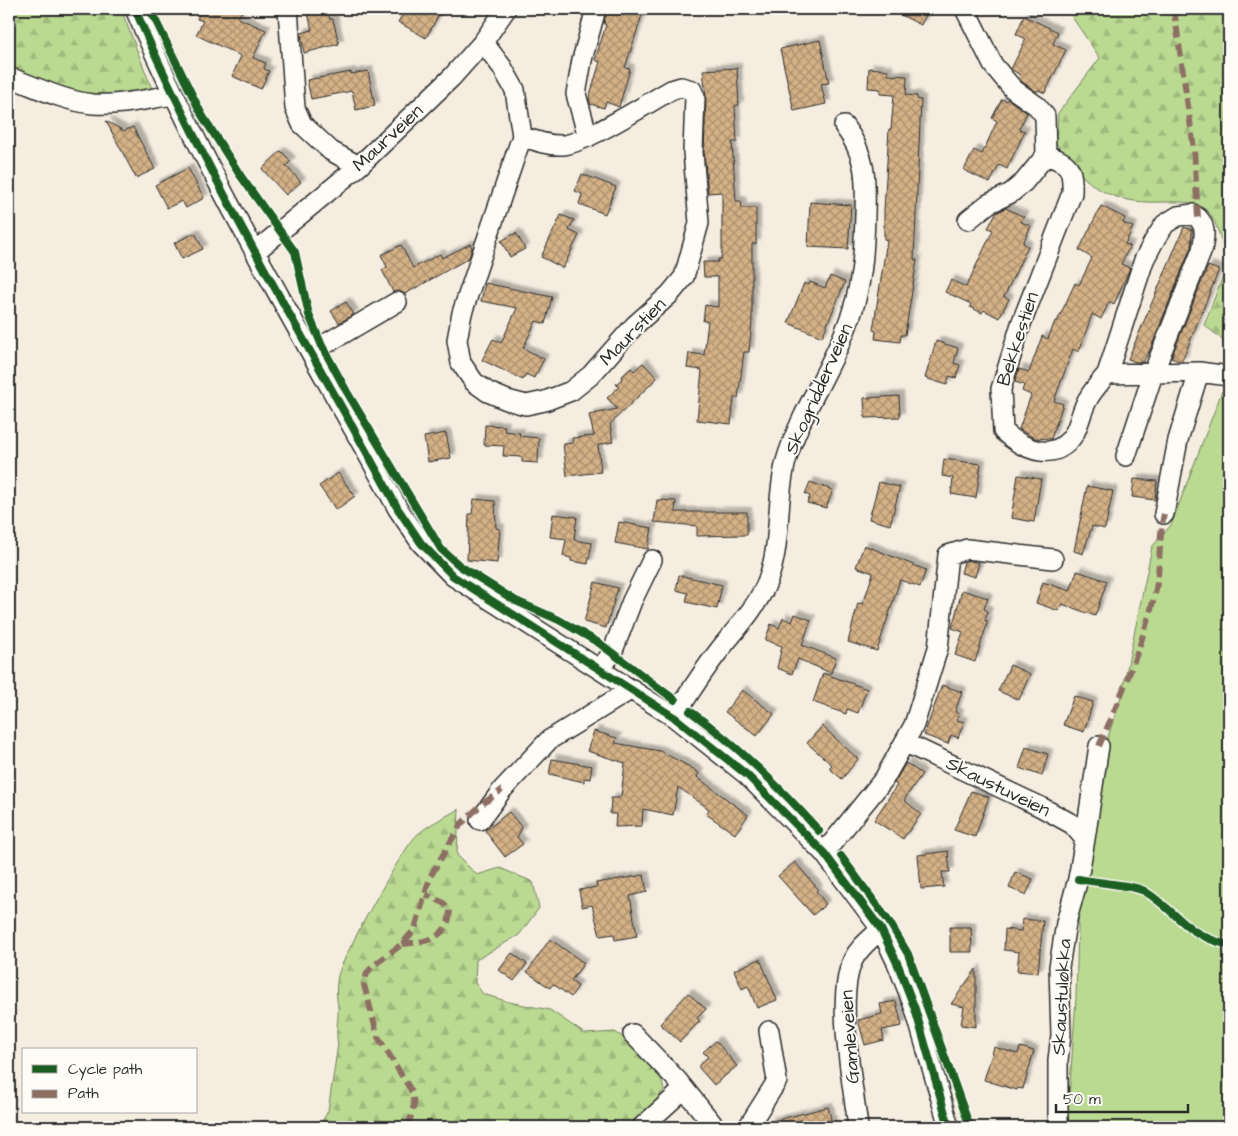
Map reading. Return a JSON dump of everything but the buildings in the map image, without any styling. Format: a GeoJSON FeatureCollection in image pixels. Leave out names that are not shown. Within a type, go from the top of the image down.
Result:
{"type":"FeatureCollection","features":[{"type":"Feature","properties":{"kind":"street"},"geometry":{"type":"LineString","coordinates":[[135,9],[173,95],[255,252],[398,509],[421,543],[453,576],[600,668],[674,717],[747,775],[824,854],[881,929],[898,965],[914,1009],[949,1127]]}},
{"type":"Feature","properties":{"kind":"street"},"geometry":{"type":"LineString","coordinates":[[288,9],[295,108],[302,124],[331,151],[359,166]]}},
{"type":"Feature","properties":{"kind":"street","name":"Maurveien"},"geometry":{"type":"LineString","coordinates":[[255,252],[359,166],[452,77],[483,42],[506,9]]}},
{"type":"Feature","properties":{"kind":"street"},"geometry":{"type":"LineString","coordinates":[[588,137],[576,94],[582,60],[596,9]]}},
{"type":"Feature","properties":{"kind":"street"},"geometry":{"type":"LineString","coordinates":[[965,9],[993,65],[1013,89],[1037,106],[1046,116],[1046,155],[1024,182],[1011,193],[988,204],[968,220]]}},
{"type":"Feature","properties":{"kind":"street","name":"Maurstien"},"geometry":{"type":"LineString","coordinates":[[483,42],[502,66],[515,90],[522,136],[462,313],[457,340],[460,362],[474,382],[488,392],[526,405],[545,401],[571,391],[578,386],[591,375],[635,325],[670,294],[684,277],[699,222],[693,152],[695,97],[692,90],[681,88],[671,90],[588,137],[565,145],[545,144],[522,136]]}},
{"type":"Feature","properties":{"kind":"street"},"geometry":{"type":"LineString","coordinates":[[9,77],[71,100],[92,104],[112,104],[173,95]]}},
{"type":"Feature","properties":{"kind":"street","name":"Skogridderveien"},"geometry":{"type":"LineString","coordinates":[[674,717],[697,681],[755,605],[766,583],[775,553],[786,460],[808,408],[841,342],[855,303],[863,262],[866,179],[858,145],[844,126]]}},
{"type":"Feature","properties":{"kind":"street","name":"Bekkestien"},"geometry":{"type":"LineString","coordinates":[[1046,155],[1065,162],[1073,175],[1072,193],[1024,315],[1001,389],[1003,431],[1016,443],[1044,452],[1062,448],[1075,432],[1087,400],[1107,374],[1144,260],[1154,241],[1165,224],[1178,216],[1193,214],[1203,224],[1205,234],[1202,250],[1154,371]]}},
{"type":"Feature","properties":{"kind":"street"},"geometry":{"type":"LineString","coordinates":[[322,346],[397,302]]}},
{"type":"Feature","properties":{"kind":"street"},"geometry":{"type":"LineString","coordinates":[[1126,456],[1154,371]]}},
{"type":"Feature","properties":{"kind":"street"},"geometry":{"type":"LineString","coordinates":[[1107,374],[1154,371],[1199,372],[1229,376]]}},
{"type":"Feature","properties":{"kind":"street"},"geometry":{"type":"LineString","coordinates":[[1164,514],[1178,440],[1199,372]]}},
{"type":"Feature","properties":{"kind":"street"},"geometry":{"type":"LineString","coordinates":[[824,854],[884,779],[906,743],[914,725],[938,648],[948,555],[968,549],[1053,559]]}},
{"type":"Feature","properties":{"kind":"street"},"geometry":{"type":"LineString","coordinates":[[600,668],[612,654],[632,601],[652,560]]}},
{"type":"Feature","properties":{"kind":"street"},"geometry":{"type":"LineString","coordinates":[[480,820],[502,790],[549,740],[632,689]]}},
{"type":"Feature","properties":{"kind":"street","name":"Skaustuveien"},"geometry":{"type":"LineString","coordinates":[[906,743],[1041,807],[1072,824],[1085,839]]}},
{"type":"Feature","properties":{"kind":"street","name":"Skaustuløkka"},"geometry":{"type":"LineString","coordinates":[[1058,1127],[1058,1060],[1061,1035],[1059,967],[1066,922],[1078,879],[1099,746]]}},
{"type":"Feature","properties":{"kind":"street","name":"Gamleveien"},"geometry":{"type":"LineString","coordinates":[[858,1127],[846,1019],[846,980],[852,960],[859,949],[881,929]]}},
{"type":"Feature","properties":{"kind":"street"},"geometry":{"type":"LineString","coordinates":[[748,1127],[777,1081],[769,1031]]}},
{"type":"Feature","properties":{"kind":"street"},"geometry":{"type":"LineString","coordinates":[[633,1034],[684,1089],[715,1127]]}},
{"type":"Feature","properties":{"kind":"street"},"geometry":{"type":"LineString","coordinates":[[642,1127],[684,1089]]}},
{"type":"Feature","properties":{"kind":"green space"},"geometry":{"type":"Polygon","coordinates":[[[9,9],[121,9],[152,89],[116,99],[79,96],[9,70],[9,9]]]}},
{"type":"Feature","properties":{"kind":"green space"},"geometry":{"type":"Polygon","coordinates":[[[1074,9],[1229,9],[1229,352],[1221,338],[1204,325],[1228,263],[1217,229],[1209,213],[1193,204],[1144,202],[1113,196],[1089,182],[1056,143],[1058,113],[1100,58],[1072,17],[1074,9]]]}},
{"type":"Feature","properties":{"kind":"green space"},"geometry":{"type":"Polygon","coordinates":[[[1222,391],[1229,394],[1229,1127],[1067,1127],[1076,998],[1081,822],[1122,693],[1152,547],[1171,525],[1222,391]]]}},
{"type":"Feature","properties":{"kind":"green space"},"geometry":{"type":"Polygon","coordinates":[[[459,809],[457,855],[477,875],[500,868],[533,882],[539,908],[519,935],[476,960],[475,983],[483,994],[509,1002],[550,1010],[585,1034],[615,1032],[640,1048],[659,1070],[664,1090],[635,1127],[319,1127],[328,1111],[338,1044],[337,987],[338,976],[342,966],[374,903],[410,844],[427,827],[459,809]]]}},
{"type":"Feature","properties":{"kind":"marked path"},"geometry":{"type":"LineString","coordinates":[[1174,9],[1194,149],[1198,218]]}},
{"type":"Feature","properties":{"kind":"marked path"},"geometry":{"type":"LineString","coordinates":[[1099,746],[1130,673],[1149,617],[1156,588],[1164,514]]}},
{"type":"Feature","properties":{"kind":"marked path"},"geometry":{"type":"LineString","coordinates":[[408,1127],[414,1105],[412,1092],[378,1037],[364,985],[367,973],[373,966],[402,944],[415,929],[430,877],[461,824],[481,805],[502,790]]}},
{"type":"Feature","properties":{"kind":"marked path"},"geometry":{"type":"LineString","coordinates":[[402,944],[428,940],[441,933],[446,927],[450,909],[442,902],[426,895]]}},
{"type":"Feature","properties":{"kind":"cycle path"},"geometry":{"type":"LineString","coordinates":[[135,9],[195,137],[260,262],[398,509],[421,543],[453,576],[674,717],[747,775],[824,853],[881,929],[898,965],[915,1009],[949,1127]]}},
{"type":"Feature","properties":{"kind":"cycle path"},"geometry":{"type":"LineString","coordinates":[[150,9],[202,115],[240,175],[295,252],[309,315],[322,346],[347,392],[441,549],[460,566],[516,601],[559,620],[599,643],[675,700]]}},
{"type":"Feature","properties":{"kind":"cycle path"},"geometry":{"type":"LineString","coordinates":[[690,711],[758,767],[819,831]]}},
{"type":"Feature","properties":{"kind":"cycle path"},"geometry":{"type":"LineString","coordinates":[[841,856],[890,923],[908,954],[970,1127]]}},
{"type":"Feature","properties":{"kind":"cycle path"},"geometry":{"type":"LineString","coordinates":[[1078,879],[1124,886],[1146,892],[1192,930],[1214,941],[1229,945]]}}]}
